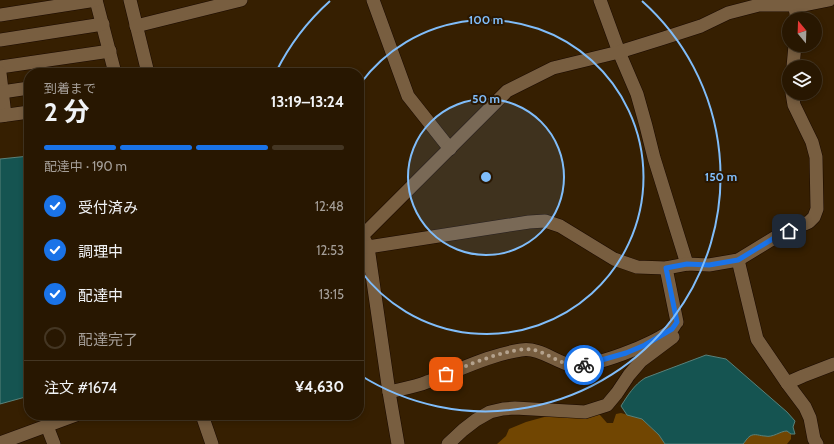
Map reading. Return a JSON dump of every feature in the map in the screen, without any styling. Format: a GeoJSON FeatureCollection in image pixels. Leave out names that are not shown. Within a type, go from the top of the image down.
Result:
{"type":"FeatureCollection","features":[{"type":"Feature","properties":{"kind":"street"},"geometry":{"type":"LineString","coordinates":[[0,15],[96,0],[114,68]]}},
{"type":"Feature","properties":{"kind":"street"},"geometry":{"type":"LineString","coordinates":[[130,0],[147,68]]}},
{"type":"Feature","properties":{"kind":"street"},"geometry":{"type":"LineString","coordinates":[[136,26],[241,0]]}},
{"type":"Feature","properties":{"kind":"street"},"geometry":{"type":"LineString","coordinates":[[373,0],[408,96],[450,149]]}},
{"type":"Feature","properties":{"kind":"street"},"geometry":{"type":"LineString","coordinates":[[600,0],[619,52],[637,94],[654,158],[687,264]]}},
{"type":"Feature","properties":{"kind":"street"},"geometry":{"type":"LineString","coordinates":[[364,240],[507,91],[553,68],[619,52],[701,26],[728,13],[759,5],[794,2],[804,5],[829,0]]}},
{"type":"Feature","properties":{"kind":"street"},"geometry":{"type":"LineString","coordinates":[[794,2],[796,12]]}},
{"type":"Feature","properties":{"kind":"street"},"geometry":{"type":"LineString","coordinates":[[0,40],[102,24]]}},
{"type":"Feature","properties":{"kind":"street"},"geometry":{"type":"LineString","coordinates":[[0,67],[110,51]]}},
{"type":"Feature","properties":{"kind":"street"},"geometry":{"type":"LineString","coordinates":[[0,72],[2,115],[24,113]]}},
{"type":"Feature","properties":{"kind":"street"},"geometry":{"type":"LineString","coordinates":[[2,92],[24,89]]}},
{"type":"Feature","properties":{"kind":"street"},"geometry":{"type":"LineString","coordinates":[[364,241],[545,221],[560,226],[614,259],[637,267],[666,268],[687,264],[709,265],[738,260],[779,235],[809,222],[814,217],[816,209],[816,157],[812,142],[794,105],[793,100]]}},
{"type":"Feature","properties":{"kind":"street"},"geometry":{"type":"LineString","coordinates":[[364,247],[398,444]]}},
{"type":"Feature","properties":{"kind":"street"},"geometry":{"type":"LineString","coordinates":[[738,260],[757,339],[787,383],[806,407],[810,418],[814,442]]}},
{"type":"Feature","properties":{"kind":"street"},"geometry":{"type":"LineString","coordinates":[[389,392],[426,383],[499,355],[523,349],[534,350],[571,366],[580,366],[626,353],[645,345],[672,329],[677,322],[666,268]]}},
{"type":"Feature","properties":{"kind":"street"},"geometry":{"type":"LineString","coordinates":[[448,444],[476,420],[490,412],[515,408],[585,412],[607,405],[641,361],[677,334],[680,330],[675,324]]}},
{"type":"Feature","properties":{"kind":"street"},"geometry":{"type":"LineString","coordinates":[[787,383],[834,364]]}},
{"type":"Feature","properties":{"kind":"street"},"geometry":{"type":"LineString","coordinates":[[0,443],[63,420]]}},
{"type":"Feature","properties":{"kind":"street"},"geometry":{"type":"LineString","coordinates":[[204,420],[212,444]]}},
{"type":"Feature","properties":{"kind":"street"},"geometry":{"type":"LineString","coordinates":[[47,426],[52,443]]}},
{"type":"Feature","properties":{"kind":"shaded area"},"geometry":{"type":"Polygon","coordinates":[[[621,413],[642,419],[659,435],[665,444],[497,444],[506,436],[509,429],[526,422],[555,414],[600,415],[607,423],[613,423],[616,414],[621,413]]]}},
{"type":"Feature","properties":{"kind":"shaded area"},"geometry":{"type":"Polygon","coordinates":[[[781,431],[787,431],[791,434],[791,439],[787,444],[743,444],[754,434],[774,434],[781,431]]]}},
{"type":"Feature","properties":{"kind":"water"},"geometry":{"type":"Polygon","coordinates":[[[24,157],[24,397],[0,404],[0,159],[24,157]]]}},
{"type":"Feature","properties":{"kind":"water"},"geometry":{"type":"Polygon","coordinates":[[[706,355],[726,359],[787,412],[795,421],[793,427],[795,434],[791,434],[787,431],[771,436],[752,435],[743,444],[665,444],[659,435],[642,419],[627,415],[621,406],[632,390],[641,381],[645,378],[706,355]]]}},
{"type":"Feature","properties":{"kind":"way so far"},"geometry":{"type":"LineString","coordinates":[[446,374],[499,355],[523,349],[534,350],[571,366],[584,365]]}},
{"type":"Feature","properties":{"kind":"route"},"geometry":{"type":"LineString","coordinates":[[584,365],[626,353],[645,345],[672,329],[677,322],[666,268],[687,264],[709,265],[738,260],[779,235],[789,231]]}}]}
